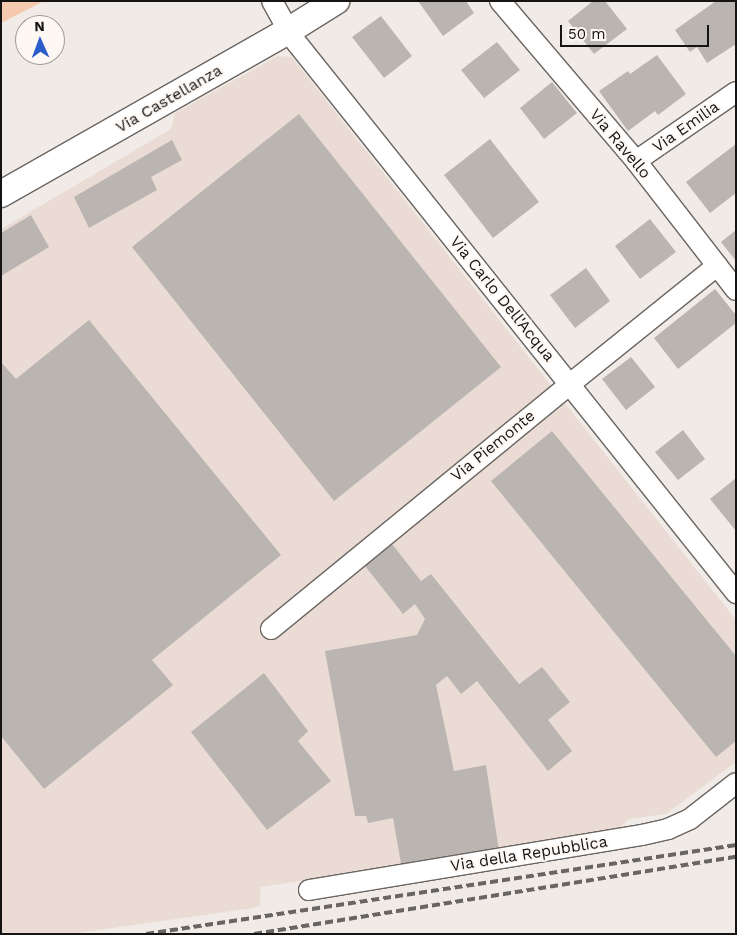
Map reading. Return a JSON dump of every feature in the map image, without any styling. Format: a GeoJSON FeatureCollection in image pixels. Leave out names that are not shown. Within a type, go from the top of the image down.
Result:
{"type":"FeatureCollection","features":[{"type":"Feature","properties":{"kind":"street","name":"Via Carlo Dell'Acqua"},"geometry":{"type":"LineString","coordinates":[[272,1],[288,31],[736,593]]}},
{"type":"Feature","properties":{"kind":"street","name":"Via Castellanza"},"geometry":{"type":"LineString","coordinates":[[1,194],[288,31],[336,1]]}},
{"type":"Feature","properties":{"kind":"street","name":"Via Ravello"},"geometry":{"type":"LineString","coordinates":[[500,1],[636,161],[736,290]]}},
{"type":"Feature","properties":{"kind":"street","name":"Via Emilia"},"geometry":{"type":"LineString","coordinates":[[636,161],[736,92]]}},
{"type":"Feature","properties":{"kind":"street","name":"Via Piemonte"},"geometry":{"type":"LineString","coordinates":[[271,629],[717,266]]}},
{"type":"Feature","properties":{"kind":"street","name":"Via della Repubblica"},"geometry":{"type":"LineString","coordinates":[[309,890],[660,831],[690,819],[736,783]]}},
{"type":"Feature","properties":{"kind":"shaded area"},"geometry":{"type":"Polygon","coordinates":[[[1,1],[44,1],[15,15],[1,23],[1,1]]]}},
{"type":"Feature","properties":{"kind":"shaded area"},"geometry":{"type":"Polygon","coordinates":[[[278,56],[292,57],[736,620],[736,762],[666,814],[629,819],[620,828],[499,851],[261,887],[260,905],[254,908],[70,934],[1,934],[1,229],[171,129],[175,113],[278,56]]]}},
{"type":"Feature","properties":{"kind":"building"},"geometry":{"type":"Polygon","coordinates":[[[418,1],[466,1],[474,13],[443,36],[418,1]]]}},
{"type":"Feature","properties":{"kind":"building"},"geometry":{"type":"Polygon","coordinates":[[[593,1],[605,1],[627,29],[594,54],[568,21],[593,1]]]}},
{"type":"Feature","properties":{"kind":"building"},"geometry":{"type":"Polygon","coordinates":[[[716,1],[736,1],[736,44],[707,63],[697,47],[690,52],[675,30],[716,1]]]}},
{"type":"Feature","properties":{"kind":"building"},"geometry":{"type":"Polygon","coordinates":[[[381,16],[412,56],[384,78],[352,37],[381,16]]]}},
{"type":"Feature","properties":{"kind":"building"},"geometry":{"type":"Polygon","coordinates":[[[497,42],[520,70],[484,98],[461,70],[497,42]]]}},
{"type":"Feature","properties":{"kind":"building"},"geometry":{"type":"Polygon","coordinates":[[[657,55],[686,94],[658,115],[655,111],[628,131],[599,91],[628,71],[630,74],[657,55]]]}},
{"type":"Feature","properties":{"kind":"building"},"geometry":{"type":"Polygon","coordinates":[[[552,82],[577,113],[544,139],[520,108],[552,82]]]}},
{"type":"Feature","properties":{"kind":"building"},"geometry":{"type":"Polygon","coordinates":[[[299,114],[501,367],[334,501],[132,247],[299,114]]]}},
{"type":"Feature","properties":{"kind":"building"},"geometry":{"type":"Polygon","coordinates":[[[490,139],[539,202],[493,238],[444,175],[490,139]]]}},
{"type":"Feature","properties":{"kind":"building"},"geometry":{"type":"Polygon","coordinates":[[[172,140],[182,160],[151,177],[157,190],[89,228],[74,197],[172,140]]]}},
{"type":"Feature","properties":{"kind":"building"},"geometry":{"type":"Polygon","coordinates":[[[736,144],[736,193],[710,213],[686,182],[736,144]]]}},
{"type":"Feature","properties":{"kind":"building"},"geometry":{"type":"Polygon","coordinates":[[[31,215],[49,247],[1,276],[1,233],[31,215]]]}},
{"type":"Feature","properties":{"kind":"building"},"geometry":{"type":"Polygon","coordinates":[[[650,219],[676,252],[640,279],[615,246],[650,219]]]}},
{"type":"Feature","properties":{"kind":"building"},"geometry":{"type":"Polygon","coordinates":[[[736,230],[736,261],[721,242],[736,230]]]}},
{"type":"Feature","properties":{"kind":"building"},"geometry":{"type":"Polygon","coordinates":[[[586,268],[610,301],[575,328],[550,295],[586,268]]]}},
{"type":"Feature","properties":{"kind":"building"},"geometry":{"type":"Polygon","coordinates":[[[715,289],[736,315],[736,323],[678,369],[654,338],[715,289]]]}},
{"type":"Feature","properties":{"kind":"building"},"geometry":{"type":"Polygon","coordinates":[[[89,320],[281,555],[152,660],[173,685],[44,789],[1,736],[1,362],[16,379],[89,320]]]}},
{"type":"Feature","properties":{"kind":"building"},"geometry":{"type":"Polygon","coordinates":[[[631,357],[655,387],[626,410],[602,379],[631,357]]]}},
{"type":"Feature","properties":{"kind":"building"},"geometry":{"type":"Polygon","coordinates":[[[683,430],[705,459],[678,480],[655,452],[683,430]]]}},
{"type":"Feature","properties":{"kind":"building"},"geometry":{"type":"Polygon","coordinates":[[[552,431],[736,656],[736,741],[716,757],[491,481],[552,431]]]}},
{"type":"Feature","properties":{"kind":"building"},"geometry":{"type":"Polygon","coordinates":[[[736,478],[736,531],[710,499],[736,478]]]}},
{"type":"Feature","properties":{"kind":"building"},"geometry":{"type":"Polygon","coordinates":[[[392,544],[421,581],[431,574],[519,684],[542,667],[570,702],[548,720],[572,751],[548,771],[477,681],[461,694],[447,676],[436,685],[454,771],[486,765],[499,851],[402,869],[393,818],[368,823],[366,816],[355,816],[325,651],[417,635],[425,619],[415,604],[403,614],[365,566],[392,544]]]}},
{"type":"Feature","properties":{"kind":"building"},"geometry":{"type":"Polygon","coordinates":[[[264,673],[308,731],[298,741],[331,781],[267,830],[191,732],[264,673]]]}},
{"type":"Feature","properties":{"kind":"railway"},"geometry":{"type":"LineString","coordinates":[[146,934],[736,845]]}},
{"type":"Feature","properties":{"kind":"railway"},"geometry":{"type":"LineString","coordinates":[[254,934],[736,857]]}}]}
